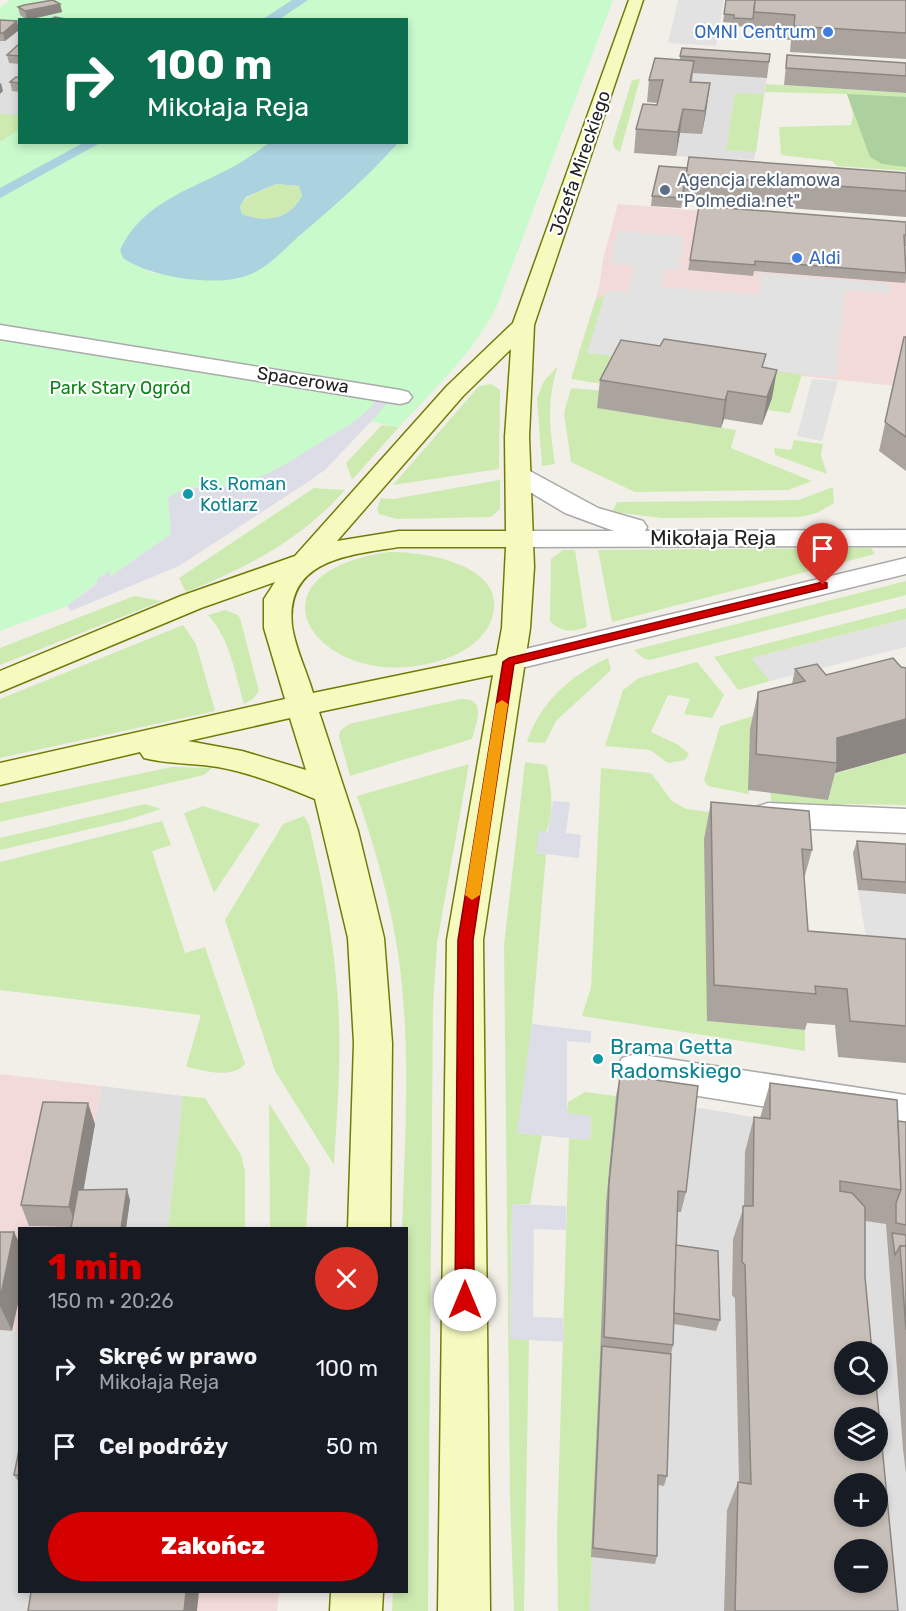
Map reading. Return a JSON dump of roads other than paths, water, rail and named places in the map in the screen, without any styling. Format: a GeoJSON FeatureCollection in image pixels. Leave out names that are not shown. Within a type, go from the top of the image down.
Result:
{"type":"FeatureCollection","features":[{"type":"Feature","properties":{"kind":"main road","name":"Józefa Mireckiego"},"geometry":{"type":"LineString","coordinates":[[464,1611],[465,940],[516,628],[519,538],[517,437],[524,325],[636,0]]}},
{"type":"Feature","properties":{"kind":"main road","name":"Józefa Mireckiego"},"geometry":{"type":"LineString","coordinates":[[369,1227],[373,1043],[366,938],[341,831],[300,706],[278,628],[276,613],[283,588],[305,561],[455,391],[524,325]]}},
{"type":"Feature","properties":{"kind":"main road"},"geometry":{"type":"LineString","coordinates":[[0,682],[185,605],[305,561],[374,541],[519,538]]}},
{"type":"Feature","properties":{"kind":"main road"},"geometry":{"type":"LineString","coordinates":[[0,774],[300,706],[509,662]]}},
{"type":"Feature","properties":{"kind":"main road"},"geometry":{"type":"LineString","coordinates":[[52,762],[156,750],[197,751],[230,757],[276,771],[326,791]]}},
{"type":"Feature","properties":{"kind":"main road"},"geometry":{"type":"LineString","coordinates":[[356,1611],[357,1593]]}},
{"type":"Feature","properties":{"kind":"street","name":"Spacerowa"},"geometry":{"type":"LineString","coordinates":[[0,332],[400,397]]}},
{"type":"Feature","properties":{"kind":"street"},"geometry":{"type":"LineString","coordinates":[[519,475],[567,504],[617,525],[738,538]]}},
{"type":"Feature","properties":{"kind":"street","name":"Mikołaja Reja"},"geometry":{"type":"LineString","coordinates":[[519,538],[906,538]]}},
{"type":"Feature","properties":{"kind":"street"},"geometry":{"type":"LineString","coordinates":[[509,662],[906,566]]}},
{"type":"Feature","properties":{"kind":"street"},"geometry":{"type":"LineString","coordinates":[[768,815],[906,821]]}},
{"type":"Feature","properties":{"kind":"street"},"geometry":{"type":"LineString","coordinates":[[636,1070],[906,1112]]}},
{"type":"Feature","properties":{"kind":"water"},"geometry":{"type":"Polygon","coordinates":[[[292,0],[308,0],[281,18],[265,18],[292,0]]]}},
{"type":"Feature","properties":{"kind":"water"},"geometry":{"type":"Polygon","coordinates":[[[81,144],[98,144],[0,198],[0,188],[81,144]]]}},
{"type":"Feature","properties":{"kind":"water"},"geometry":{"type":"Polygon","coordinates":[[[268,144],[397,144],[337,203],[270,262],[251,274],[222,280],[186,279],[150,271],[123,258],[120,250],[142,219],[172,198],[250,157],[268,144]],[[276,184],[246,197],[240,206],[242,214],[268,219],[284,215],[297,204],[302,196],[299,186],[276,184]]]}},
{"type":"Feature","properties":{"kind":"place","name":"OMNI Centrum"},"geometry":{"type":"Point","coordinates":[828,32]}},
{"type":"Feature","properties":{"kind":"place","name":"Agencja reklamowa \"Polmedia.net\""},"geometry":{"type":"Point","coordinates":[665,190]}},
{"type":"Feature","properties":{"kind":"place","name":"Aldi"},"geometry":{"type":"Point","coordinates":[797,258]}},
{"type":"Feature","properties":{"kind":"place","name":"ks. Roman Kotlarz"},"geometry":{"type":"Point","coordinates":[188,494]}},
{"type":"Feature","properties":{"kind":"place","name":"Brama Getta Radomskiego"},"geometry":{"type":"Point","coordinates":[598,1059]}},
{"type":"Feature","properties":{"kind":"park label","name":"Park Stary Ogród"},"geometry":{"type":"Point","coordinates":[120,388]}}]}
